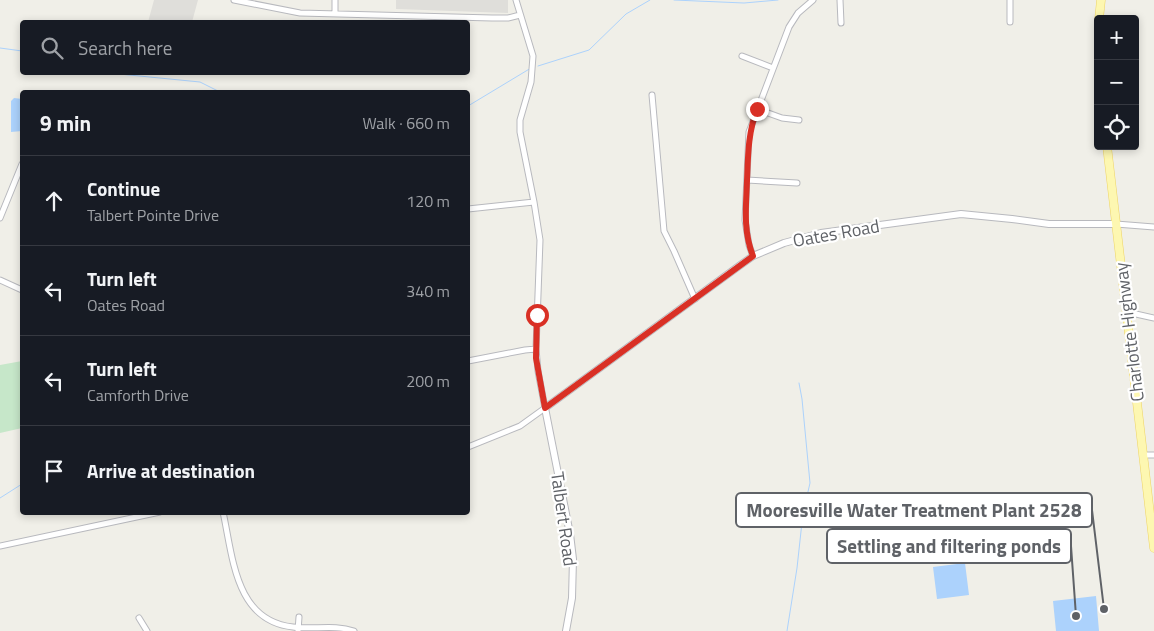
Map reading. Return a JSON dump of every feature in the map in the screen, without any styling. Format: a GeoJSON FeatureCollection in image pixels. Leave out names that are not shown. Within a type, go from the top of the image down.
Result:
{"type":"FeatureCollection","features":[{"type":"Feature","properties":{"kind":"main road"},"geometry":{"type":"LineString","coordinates":[[1099,15],[1101,0]]}},
{"type":"Feature","properties":{"kind":"main road","name":"Charlotte Highway"},"geometry":{"type":"LineString","coordinates":[[1107,150],[1154,548]]}},
{"type":"Feature","properties":{"kind":"street"},"geometry":{"type":"LineString","coordinates":[[234,0],[288,12],[492,18],[508,18],[520,15]]}},
{"type":"Feature","properties":{"kind":"street"},"geometry":{"type":"LineString","coordinates":[[335,0],[335,14]]}},
{"type":"Feature","properties":{"kind":"street"},"geometry":{"type":"LineString","coordinates":[[516,0],[533,56],[531,82],[520,120],[520,132],[540,240],[536,349],[545,408]]}},
{"type":"Feature","properties":{"kind":"street"},"geometry":{"type":"LineString","coordinates":[[753,256],[749,246],[745,220],[750,132],[788,27],[798,13],[813,0]]}},
{"type":"Feature","properties":{"kind":"street"},"geometry":{"type":"LineString","coordinates":[[840,0],[841,24]]}},
{"type":"Feature","properties":{"kind":"street"},"geometry":{"type":"LineString","coordinates":[[1010,0],[1010,22]]}},
{"type":"Feature","properties":{"kind":"street"},"geometry":{"type":"LineString","coordinates":[[742,56],[772,68]]}},
{"type":"Feature","properties":{"kind":"street"},"geometry":{"type":"LineString","coordinates":[[652,95],[664,231],[695,299]]}},
{"type":"Feature","properties":{"kind":"street"},"geometry":{"type":"LineString","coordinates":[[757,109],[782,118],[799,120]]}},
{"type":"Feature","properties":{"kind":"street"},"geometry":{"type":"LineString","coordinates":[[0,218],[20,169]]}},
{"type":"Feature","properties":{"kind":"street"},"geometry":{"type":"LineString","coordinates":[[747,180],[797,183]]}},
{"type":"Feature","properties":{"kind":"street"},"geometry":{"type":"LineString","coordinates":[[470,209],[534,202]]}},
{"type":"Feature","properties":{"kind":"street","name":"Oates Road"},"geometry":{"type":"LineString","coordinates":[[470,446],[520,426],[753,256],[784,242],[821,233],[961,214],[1049,224],[1116,224]]}},
{"type":"Feature","properties":{"kind":"street"},"geometry":{"type":"LineString","coordinates":[[1116,224],[1154,227]]}},
{"type":"Feature","properties":{"kind":"street"},"geometry":{"type":"LineString","coordinates":[[0,280],[20,289]]}},
{"type":"Feature","properties":{"kind":"street"},"geometry":{"type":"LineString","coordinates":[[1127,312],[1154,318]]}},
{"type":"Feature","properties":{"kind":"street"},"geometry":{"type":"LineString","coordinates":[[470,360],[536,349]]}},
{"type":"Feature","properties":{"kind":"street","name":"Talbert Road"},"geometry":{"type":"LineString","coordinates":[[545,408],[570,534],[573,559],[572,598],[566,631]]}},
{"type":"Feature","properties":{"kind":"street"},"geometry":{"type":"LineString","coordinates":[[1143,455],[1154,455]]}},
{"type":"Feature","properties":{"kind":"street"},"geometry":{"type":"LineString","coordinates":[[0,546],[146,515]]}},
{"type":"Feature","properties":{"kind":"street"},"geometry":{"type":"LineString","coordinates":[[224,515],[237,578],[241,590],[251,606],[276,623],[298,629],[337,627],[354,631]]}},
{"type":"Feature","properties":{"kind":"street"},"geometry":{"type":"LineString","coordinates":[[298,617],[298,629]]}},
{"type":"Feature","properties":{"kind":"street"},"geometry":{"type":"LineString","coordinates":[[140,618],[147,631]]}},
{"type":"Feature","properties":{"kind":"shaded area"},"geometry":{"type":"Polygon","coordinates":[[[154,0],[198,0],[193,20],[149,20],[154,0]]]}},
{"type":"Feature","properties":{"kind":"shaded area"},"geometry":{"type":"Polygon","coordinates":[[[396,0],[508,0],[508,13],[396,9],[396,0]]]}},
{"type":"Feature","properties":{"kind":"green space"},"geometry":{"type":"Polygon","coordinates":[[[20,361],[20,428],[0,433],[0,365],[20,361]]]}},
{"type":"Feature","properties":{"kind":"water"},"geometry":{"type":"Polygon","coordinates":[[[14,98],[20,99],[20,131],[11,132],[11,101],[14,98]]]}},
{"type":"Feature","properties":{"kind":"water"},"geometry":{"type":"Polygon","coordinates":[[[965,563],[969,595],[937,599],[933,567],[965,563]]]}},
{"type":"Feature","properties":{"kind":"water"},"geometry":{"type":"Polygon","coordinates":[[[1096,596],[1099,631],[1056,631],[1053,601],[1096,596]]]}},
{"type":"Feature","properties":{"kind":"waterway"},"geometry":{"type":"LineString","coordinates":[[538,66],[589,50],[626,14],[650,0]]}},
{"type":"Feature","properties":{"kind":"waterway"},"geometry":{"type":"LineString","coordinates":[[674,0],[744,3],[778,0]]}},
{"type":"Feature","properties":{"kind":"waterway"},"geometry":{"type":"LineString","coordinates":[[0,48],[20,51]]}},
{"type":"Feature","properties":{"kind":"waterway"},"geometry":{"type":"LineString","coordinates":[[470,105],[531,68]]}},
{"type":"Feature","properties":{"kind":"waterway"},"geometry":{"type":"LineString","coordinates":[[129,75],[200,82],[216,90]]}},
{"type":"Feature","properties":{"kind":"waterway"},"geometry":{"type":"LineString","coordinates":[[787,631],[803,513],[810,483],[799,383]]}},
{"type":"Feature","properties":{"kind":"waterway"},"geometry":{"type":"LineString","coordinates":[[0,498],[20,485]]}},
{"type":"Feature","properties":{"kind":"place","name":"Mooresville Water Treatment Plant 2528"},"geometry":{"type":"Point","coordinates":[1104,609]}},
{"type":"Feature","properties":{"kind":"place","name":"Settling and filtering ponds"},"geometry":{"type":"Point","coordinates":[1076,616]}},
{"type":"Feature","properties":{"kind":"route"},"geometry":{"type":"LineString","coordinates":[[537,315],[536,358],[545,408],[753,256],[746,234],[745,220],[748,145],[757,109]]}}]}
